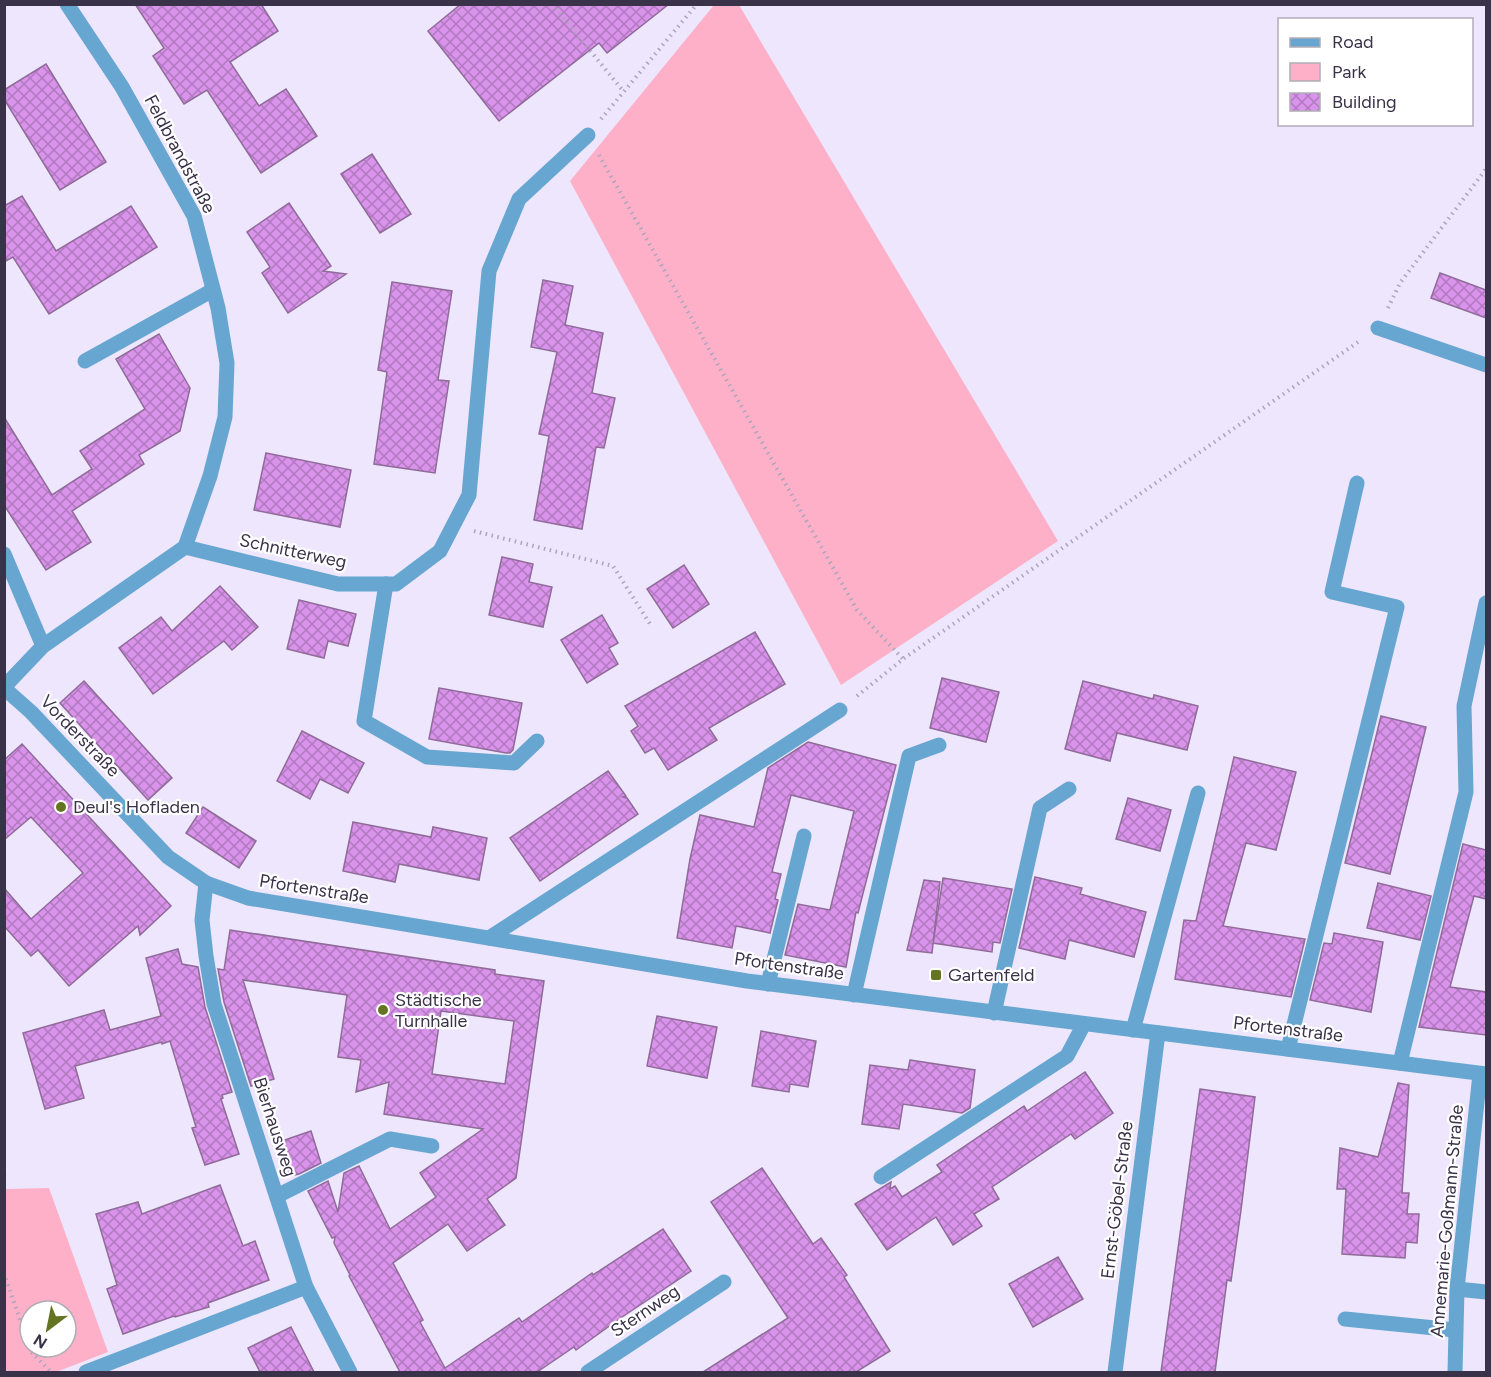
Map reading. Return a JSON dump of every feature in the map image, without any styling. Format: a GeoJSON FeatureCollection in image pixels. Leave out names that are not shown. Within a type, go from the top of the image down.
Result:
{"type":"FeatureCollection","features":[{"type":"Feature","properties":{"kind":"street","name":"Feldbrandstraße"},"geometry":{"type":"LineString","coordinates":[[67,4],[122,87],[194,216],[218,308],[227,363],[225,417],[210,476],[184,547]]}},
{"type":"Feature","properties":{"kind":"street","name":"Schnitterweg"},"geometry":{"type":"LineString","coordinates":[[184,547],[338,584],[396,584],[440,551],[470,495],[489,271],[519,199],[588,135]]}},
{"type":"Feature","properties":{"kind":"street"},"geometry":{"type":"LineString","coordinates":[[85,361],[213,290]]}},
{"type":"Feature","properties":{"kind":"street"},"geometry":{"type":"LineString","coordinates":[[1378,328],[1486,365]]}},
{"type":"Feature","properties":{"kind":"street"},"geometry":{"type":"LineString","coordinates":[[1288,1049],[1396,607],[1332,592],[1357,483]]}},
{"type":"Feature","properties":{"kind":"street"},"geometry":{"type":"LineString","coordinates":[[4,688],[43,646],[184,547]]}},
{"type":"Feature","properties":{"kind":"street"},"geometry":{"type":"LineString","coordinates":[[4,554],[43,646]]}},
{"type":"Feature","properties":{"kind":"street"},"geometry":{"type":"LineString","coordinates":[[386,584],[364,722],[427,757],[514,763],[537,741]]}},
{"type":"Feature","properties":{"kind":"street"},"geometry":{"type":"LineString","coordinates":[[1400,1063],[1466,792],[1464,706],[1486,603]]}},
{"type":"Feature","properties":{"kind":"street","name":"Vorderstraße"},"geometry":{"type":"LineString","coordinates":[[4,688],[31,712],[168,857],[206,883]]}},
{"type":"Feature","properties":{"kind":"street"},"geometry":{"type":"LineString","coordinates":[[489,938],[840,710]]}},
{"type":"Feature","properties":{"kind":"street"},"geometry":{"type":"LineString","coordinates":[[854,995],[909,756],[939,745]]}},
{"type":"Feature","properties":{"kind":"street"},"geometry":{"type":"LineString","coordinates":[[994,1013],[1040,808],[1069,789]]}},
{"type":"Feature","properties":{"kind":"street"},"geometry":{"type":"LineString","coordinates":[[1133,1030],[1198,793]]}},
{"type":"Feature","properties":{"kind":"street"},"geometry":{"type":"LineString","coordinates":[[768,984],[804,836]]}},
{"type":"Feature","properties":{"kind":"street","name":"Pfortenstraße"},"geometry":{"type":"LineString","coordinates":[[206,883],[248,898],[768,984],[1483,1074]]}},
{"type":"Feature","properties":{"kind":"street","name":"Bierhausweg"},"geometry":{"type":"LineString","coordinates":[[206,883],[202,920],[214,1004],[306,1287],[350,1372]]}},
{"type":"Feature","properties":{"kind":"street"},"geometry":{"type":"LineString","coordinates":[[881,1178],[1067,1056],[1084,1024]]}},
{"type":"Feature","properties":{"kind":"street","name":"Ernst-Göbel-Straße"},"geometry":{"type":"LineString","coordinates":[[1115,1372],[1158,1032]]}},
{"type":"Feature","properties":{"kind":"street","name":"Annemarie-Goßmann-Straße"},"geometry":{"type":"LineString","coordinates":[[1455,1372],[1457,1289],[1483,1074]]}},
{"type":"Feature","properties":{"kind":"street"},"geometry":{"type":"LineString","coordinates":[[277,1196],[390,1139],[432,1146]]}},
{"type":"Feature","properties":{"kind":"street","name":"Sternweg"},"geometry":{"type":"LineString","coordinates":[[588,1372],[724,1282]]}},
{"type":"Feature","properties":{"kind":"street"},"geometry":{"type":"LineString","coordinates":[[86,1372],[306,1287]]}},
{"type":"Feature","properties":{"kind":"street"},"geometry":{"type":"LineString","coordinates":[[1457,1289],[1486,1292]]}},
{"type":"Feature","properties":{"kind":"street"},"geometry":{"type":"LineString","coordinates":[[1345,1319],[1455,1330]]}},
{"type":"Feature","properties":{"kind":"path"},"geometry":{"type":"LineString","coordinates":[[552,4],[624,92]]}},
{"type":"Feature","properties":{"kind":"path"},"geometry":{"type":"LineString","coordinates":[[697,4],[588,135],[857,609],[903,659]]}},
{"type":"Feature","properties":{"kind":"path"},"geometry":{"type":"LineString","coordinates":[[840,710],[903,659],[1378,328],[1400,283],[1486,169]]}},
{"type":"Feature","properties":{"kind":"path"},"geometry":{"type":"LineString","coordinates":[[453,526],[613,566],[650,624]]}},
{"type":"Feature","properties":{"kind":"path"},"geometry":{"type":"LineString","coordinates":[[4,1273],[31,1352],[51,1372]]}},
{"type":"Feature","properties":{"kind":"green space"},"geometry":{"type":"Polygon","coordinates":[[[714,5],[739,5],[1058,541],[841,685],[570,181],[714,5]]]}},
{"type":"Feature","properties":{"kind":"green space"},"geometry":{"type":"Polygon","coordinates":[[[49,1188],[108,1352],[56,1372],[5,1372],[5,1189],[49,1188]]]}},
{"type":"Feature","properties":{"kind":"building"},"geometry":{"type":"Polygon","coordinates":[[[135,4],[261,4],[278,31],[230,62],[259,106],[286,89],[317,136],[261,173],[207,90],[184,104],[153,56],[164,48],[135,4]]]}},
{"type":"Feature","properties":{"kind":"building"},"geometry":{"type":"Polygon","coordinates":[[[461,4],[669,4],[607,53],[599,43],[499,121],[428,31],[461,4]]]}},
{"type":"Feature","properties":{"kind":"building"},"geometry":{"type":"Polygon","coordinates":[[[46,64],[106,162],[60,190],[4,99],[4,90],[46,64]]]}},
{"type":"Feature","properties":{"kind":"building"},"geometry":{"type":"Polygon","coordinates":[[[372,154],[411,214],[380,233],[341,174],[372,154]]]}},
{"type":"Feature","properties":{"kind":"building"},"geometry":{"type":"Polygon","coordinates":[[[22,196],[56,251],[131,206],[157,247],[49,314],[13,257],[4,262],[4,206],[22,196]]]}},
{"type":"Feature","properties":{"kind":"building"},"geometry":{"type":"Polygon","coordinates":[[[289,203],[331,266],[323,271],[346,274],[288,313],[262,273],[270,267],[247,232],[289,203]]]}},
{"type":"Feature","properties":{"kind":"building"},"geometry":{"type":"Polygon","coordinates":[[[1440,273],[1486,290],[1486,318],[1431,298],[1440,273]]]}},
{"type":"Feature","properties":{"kind":"building"},"geometry":{"type":"Polygon","coordinates":[[[543,280],[573,286],[565,325],[603,333],[592,393],[615,398],[604,448],[596,447],[582,529],[534,520],[549,436],[539,434],[557,352],[531,347],[543,280]]]}},
{"type":"Feature","properties":{"kind":"building"},"geometry":{"type":"Polygon","coordinates":[[[392,282],[452,291],[438,380],[449,381],[435,473],[374,464],[387,372],[378,370],[392,282]]]}},
{"type":"Feature","properties":{"kind":"building"},"geometry":{"type":"Polygon","coordinates":[[[159,334],[190,388],[180,431],[139,455],[144,464],[72,511],[91,542],[46,570],[4,505],[4,417],[52,495],[92,469],[80,451],[145,409],[116,359],[159,334]]]}},
{"type":"Feature","properties":{"kind":"building"},"geometry":{"type":"Polygon","coordinates":[[[266,453],[351,470],[340,527],[254,510],[266,453]]]}},
{"type":"Feature","properties":{"kind":"building"},"geometry":{"type":"Polygon","coordinates":[[[502,557],[533,564],[529,582],[552,587],[543,627],[489,615],[502,557]]]}},
{"type":"Feature","properties":{"kind":"building"},"geometry":{"type":"Polygon","coordinates":[[[684,565],[709,604],[673,628],[647,589],[684,565]]]}},
{"type":"Feature","properties":{"kind":"building"},"geometry":{"type":"Polygon","coordinates":[[[220,586],[258,627],[232,650],[224,641],[153,694],[119,648],[161,617],[172,631],[220,586]]]}},
{"type":"Feature","properties":{"kind":"building"},"geometry":{"type":"Polygon","coordinates":[[[299,600],[356,614],[348,646],[328,641],[324,658],[287,649],[299,600]]]}},
{"type":"Feature","properties":{"kind":"building"},"geometry":{"type":"Polygon","coordinates":[[[602,615],[618,643],[609,648],[618,664],[587,683],[561,640],[602,615]]]}},
{"type":"Feature","properties":{"kind":"building"},"geometry":{"type":"Polygon","coordinates":[[[755,632],[785,684],[709,728],[717,740],[668,770],[654,748],[645,753],[631,731],[638,726],[625,706],[755,632]]]}},
{"type":"Feature","properties":{"kind":"building"},"geometry":{"type":"Polygon","coordinates":[[[942,678],[999,692],[986,742],[930,728],[942,678]]]}},
{"type":"Feature","properties":{"kind":"building"},"geometry":{"type":"Polygon","coordinates":[[[84,681],[172,778],[148,800],[60,703],[84,681]]]}},
{"type":"Feature","properties":{"kind":"building"},"geometry":{"type":"Polygon","coordinates":[[[1083,681],[1153,699],[1154,695],[1198,706],[1187,750],[1117,733],[1110,761],[1065,749],[1083,681]]]}},
{"type":"Feature","properties":{"kind":"building"},"geometry":{"type":"Polygon","coordinates":[[[439,688],[522,703],[513,750],[506,753],[429,739],[439,688]]]}},
{"type":"Feature","properties":{"kind":"building"},"geometry":{"type":"Polygon","coordinates":[[[1381,716],[1426,727],[1390,874],[1345,863],[1381,716]]]}},
{"type":"Feature","properties":{"kind":"building"},"geometry":{"type":"Polygon","coordinates":[[[302,731],[364,763],[348,793],[320,779],[310,799],[277,781],[302,731]]]}},
{"type":"Feature","properties":{"kind":"building"},"geometry":{"type":"Polygon","coordinates":[[[808,742],[896,765],[858,913],[856,912],[846,967],[785,955],[798,904],[830,910],[854,811],[791,795],[772,872],[781,874],[775,899],[778,900],[770,933],[736,926],[732,948],[677,938],[700,815],[754,827],[768,768],[808,742]]]}},
{"type":"Feature","properties":{"kind":"building"},"geometry":{"type":"Polygon","coordinates":[[[22,744],[171,906],[140,935],[138,926],[69,986],[38,950],[31,956],[4,926],[4,888],[31,919],[83,873],[31,817],[4,840],[4,760],[22,744]]]}},
{"type":"Feature","properties":{"kind":"building"},"geometry":{"type":"Polygon","coordinates":[[[1234,757],[1296,772],[1276,850],[1246,843],[1223,926],[1305,939],[1291,997],[1175,979],[1184,920],[1196,921],[1234,757]]]}},
{"type":"Feature","properties":{"kind":"building"},"geometry":{"type":"Polygon","coordinates":[[[608,771],[626,796],[623,797],[627,798],[638,814],[540,881],[510,838],[608,771]]]}},
{"type":"Feature","properties":{"kind":"building"},"geometry":{"type":"Polygon","coordinates":[[[1128,798],[1171,810],[1160,851],[1116,839],[1128,798]]]}},
{"type":"Feature","properties":{"kind":"building"},"geometry":{"type":"Polygon","coordinates":[[[203,807],[256,841],[239,868],[186,833],[203,807]]]}},
{"type":"Feature","properties":{"kind":"building"},"geometry":{"type":"Polygon","coordinates":[[[353,822],[431,837],[433,827],[487,838],[479,880],[399,864],[395,882],[343,871],[353,822]]]}},
{"type":"Feature","properties":{"kind":"building"},"geometry":{"type":"Polygon","coordinates":[[[1463,844],[1486,850],[1486,899],[1474,896],[1450,987],[1486,992],[1486,1035],[1419,1027],[1463,844]]]}},
{"type":"Feature","properties":{"kind":"building"},"geometry":{"type":"Polygon","coordinates":[[[1035,877],[1082,888],[1080,894],[1146,912],[1134,957],[1069,940],[1065,959],[1019,948],[1035,877]]]}},
{"type":"Feature","properties":{"kind":"building"},"geometry":{"type":"Polygon","coordinates":[[[943,878],[1012,889],[1000,943],[993,942],[992,952],[933,943],[943,878]]]}},
{"type":"Feature","properties":{"kind":"building"},"geometry":{"type":"Polygon","coordinates":[[[924,880],[940,882],[932,953],[907,950],[924,880]]]}},
{"type":"Feature","properties":{"kind":"building"},"geometry":{"type":"Polygon","coordinates":[[[1378,883],[1431,896],[1420,940],[1367,928],[1378,883]]]}},
{"type":"Feature","properties":{"kind":"building"},"geometry":{"type":"Polygon","coordinates":[[[230,930],[495,970],[495,974],[544,981],[516,1178],[487,1199],[505,1225],[467,1251],[448,1224],[393,1263],[423,1320],[420,1322],[445,1368],[519,1318],[522,1322],[592,1273],[593,1275],[663,1229],[691,1271],[576,1350],[574,1347],[537,1372],[400,1372],[349,1276],[334,1243],[335,1237],[332,1238],[308,1191],[328,1181],[338,1212],[344,1173],[359,1166],[390,1229],[436,1197],[420,1173],[483,1129],[384,1114],[389,1082],[356,1092],[361,1060],[338,1057],[347,995],[243,980],[274,1079],[251,1086],[224,1002],[218,969],[224,970],[230,930]],[[441,1011],[432,1074],[505,1084],[514,1021],[441,1011]]]}},
{"type":"Feature","properties":{"kind":"building"},"geometry":{"type":"Polygon","coordinates":[[[1334,933],[1383,942],[1371,1012],[1310,1000],[1324,943],[1332,944],[1334,933]]]}},
{"type":"Feature","properties":{"kind":"building"},"geometry":{"type":"Polygon","coordinates":[[[178,949],[182,964],[198,967],[205,1007],[232,1092],[222,1095],[221,1099],[239,1154],[205,1165],[192,1128],[196,1127],[170,1041],[75,1066],[84,1098],[45,1109],[23,1033],[104,1010],[110,1030],[161,1016],[146,958],[178,949]]]}},
{"type":"Feature","properties":{"kind":"building"},"geometry":{"type":"Polygon","coordinates":[[[657,1016],[717,1027],[707,1078],[647,1066],[657,1016]]]}},
{"type":"Feature","properties":{"kind":"building"},"geometry":{"type":"Polygon","coordinates":[[[761,1031],[816,1041],[808,1087],[790,1084],[789,1092],[752,1086],[761,1031]]]}},
{"type":"Feature","properties":{"kind":"building"},"geometry":{"type":"Polygon","coordinates":[[[910,1060],[975,1070],[970,1108],[962,1113],[903,1104],[899,1129],[862,1124],[870,1065],[908,1070],[910,1060]]]}},
{"type":"Feature","properties":{"kind":"building"},"geometry":{"type":"Polygon","coordinates":[[[1085,1072],[1113,1113],[1075,1139],[1071,1134],[992,1187],[999,1199],[974,1214],[982,1226],[953,1245],[936,1217],[887,1250],[855,1204],[891,1182],[890,1189],[895,1186],[902,1197],[942,1172],[937,1165],[1024,1106],[1027,1111],[1085,1072]]]}},
{"type":"Feature","properties":{"kind":"building"},"geometry":{"type":"Polygon","coordinates":[[[1398,1083],[1409,1085],[1402,1193],[1409,1193],[1407,1214],[1419,1214],[1417,1243],[1406,1242],[1405,1258],[1342,1254],[1346,1189],[1337,1189],[1340,1148],[1378,1157],[1398,1083]]]}},
{"type":"Feature","properties":{"kind":"building"},"geometry":{"type":"Polygon","coordinates":[[[1200,1089],[1255,1097],[1241,1210],[1231,1281],[1227,1280],[1215,1372],[1161,1372],[1200,1089]]]}},
{"type":"Feature","properties":{"kind":"building"},"geometry":{"type":"Polygon","coordinates":[[[311,1131],[321,1163],[290,1176],[279,1142],[311,1131]]]}},
{"type":"Feature","properties":{"kind":"building"},"geometry":{"type":"Polygon","coordinates":[[[762,1168],[813,1244],[821,1238],[847,1275],[844,1277],[890,1351],[856,1372],[703,1372],[788,1318],[711,1202],[762,1168]]]}},
{"type":"Feature","properties":{"kind":"building"},"geometry":{"type":"Polygon","coordinates":[[[220,1185],[243,1246],[255,1241],[269,1280],[208,1303],[209,1307],[174,1316],[123,1334],[107,1289],[117,1285],[96,1214],[138,1202],[142,1214],[220,1185]]]}},
{"type":"Feature","properties":{"kind":"building"},"geometry":{"type":"Polygon","coordinates":[[[1058,1257],[1083,1299],[1033,1327],[1009,1284],[1058,1257]]]}},
{"type":"Feature","properties":{"kind":"building"},"geometry":{"type":"Polygon","coordinates":[[[291,1327],[314,1372],[260,1372],[248,1348],[291,1327]]]}},
{"type":"Feature","properties":{"kind":"place","name":"Deul's Hofladen"},"geometry":{"type":"Point","coordinates":[61,807]}},
{"type":"Feature","properties":{"kind":"place","name":"Gartenfeld"},"geometry":{"type":"Point","coordinates":[936,975]}},
{"type":"Feature","properties":{"kind":"place","name":"Städtische Turnhalle"},"geometry":{"type":"Point","coordinates":[383,1010]}}]}
